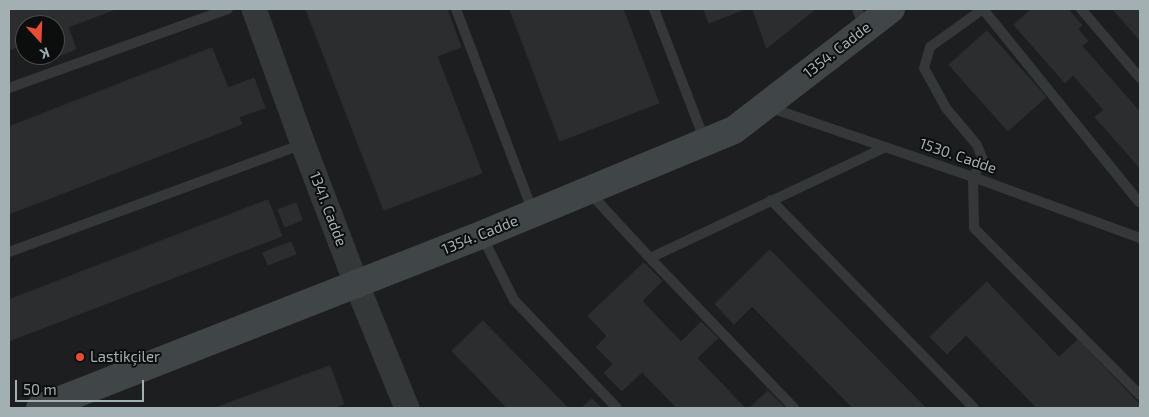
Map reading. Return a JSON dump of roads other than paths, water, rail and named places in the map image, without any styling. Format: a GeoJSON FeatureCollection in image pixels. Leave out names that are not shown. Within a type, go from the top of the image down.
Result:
{"type":"FeatureCollection","features":[{"type":"Feature","properties":{"kind":"main road","name":"1354. Cadde"},"geometry":{"type":"LineString","coordinates":[[40,408],[482,235],[734,130],[765,106],[861,19],[891,9]]}},
{"type":"Feature","properties":{"kind":"street","name":"1341. Cadde"},"geometry":{"type":"LineString","coordinates":[[254,9],[356,283],[407,408]]}},
{"type":"Feature","properties":{"kind":"lane"},"geometry":{"type":"LineString","coordinates":[[9,88],[228,9]]}},
{"type":"Feature","properties":{"kind":"lane"},"geometry":{"type":"LineString","coordinates":[[456,9],[534,213]]}},
{"type":"Feature","properties":{"kind":"lane"},"geometry":{"type":"LineString","coordinates":[[654,9],[705,142]]}},
{"type":"Feature","properties":{"kind":"lane"},"geometry":{"type":"LineString","coordinates":[[1140,204],[983,9],[930,48],[924,68],[946,108],[977,145],[983,160],[973,177],[974,228],[1140,395]]}},
{"type":"Feature","properties":{"kind":"lane"},"geometry":{"type":"LineString","coordinates":[[1082,9],[1140,78]]}},
{"type":"Feature","properties":{"kind":"lane","name":"1530. Cadde"},"geometry":{"type":"LineString","coordinates":[[765,106],[973,177],[1140,238]]}},
{"type":"Feature","properties":{"kind":"lane"},"geometry":{"type":"LineString","coordinates":[[9,252],[303,144]]}},
{"type":"Feature","properties":{"kind":"lane"},"geometry":{"type":"LineString","coordinates":[[650,258],[886,147]]}},
{"type":"Feature","properties":{"kind":"lane"},"geometry":{"type":"LineString","coordinates":[[587,191],[794,408]]}},
{"type":"Feature","properties":{"kind":"lane"},"geometry":{"type":"LineString","coordinates":[[771,200],[974,408]]}},
{"type":"Feature","properties":{"kind":"lane"},"geometry":{"type":"LineString","coordinates":[[482,235],[514,300],[617,408]]}},
{"type":"Feature","properties":{"kind":"place","name":"Lastikçiler"},"geometry":{"type":"Point","coordinates":[80,357]}}]}
